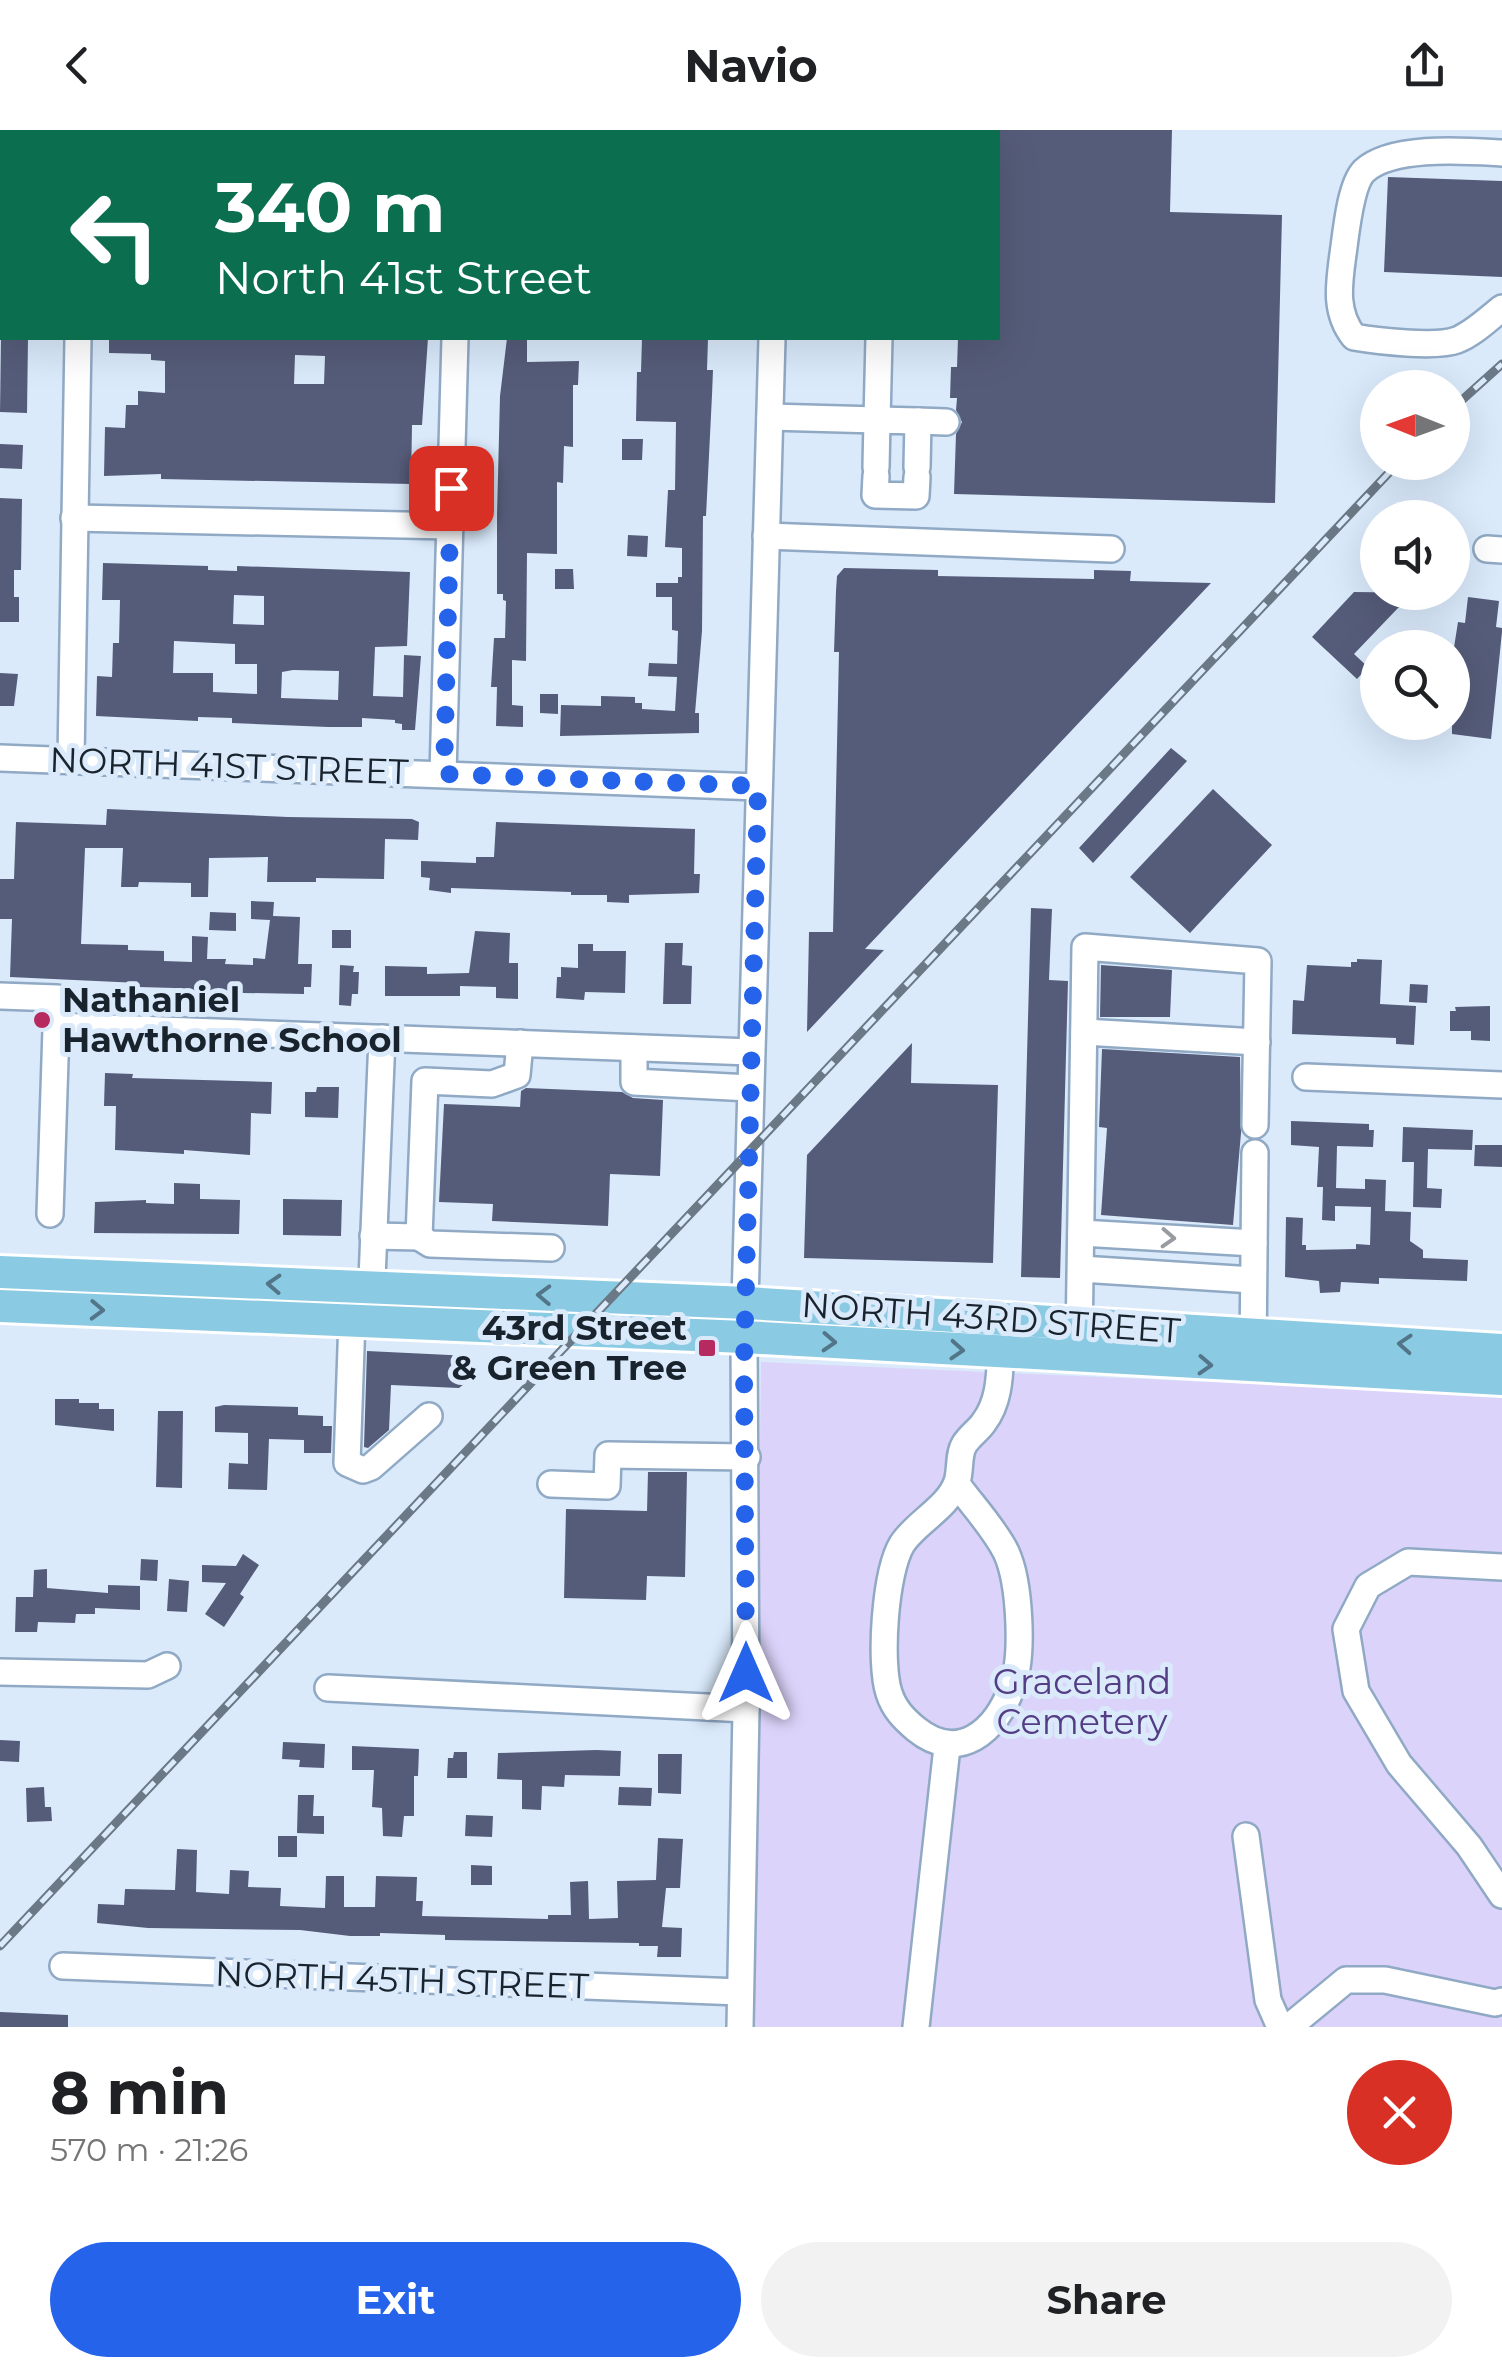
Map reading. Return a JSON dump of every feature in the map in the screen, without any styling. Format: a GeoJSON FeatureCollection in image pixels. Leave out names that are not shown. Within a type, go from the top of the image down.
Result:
{"type":"FeatureCollection","features":[{"type":"Feature","properties":{"kind":"main road","name":"NORTH 43RD STREET"},"geometry":{"type":"LineString","coordinates":[[0,1272],[197,1280],[365,1309],[1078,1357],[1253,1351],[1502,1350]]}},
{"type":"Feature","properties":{"kind":"main road","name":"NORTH 43RD STREET"},"geometry":{"type":"LineString","coordinates":[[0,1306],[196,1314],[747,1303],[1080,1324],[1253,1351],[1502,1379]]}},
{"type":"Feature","properties":{"kind":"street"},"geometry":{"type":"LineString","coordinates":[[1502,152],[1407,155],[1387,158],[1363,172],[1355,189],[1338,296],[1345,325],[1354,336],[1384,342],[1453,342],[1502,308]]}},
{"type":"Feature","properties":{"kind":"street"},"geometry":{"type":"LineString","coordinates":[[71,759],[78,340]]}},
{"type":"Feature","properties":{"kind":"street"},"geometry":{"type":"LineString","coordinates":[[444,774],[456,340]]}},
{"type":"Feature","properties":{"kind":"street"},"geometry":{"type":"LineString","coordinates":[[740,2027],[746,1709],[744,1337],[772,340]]}},
{"type":"Feature","properties":{"kind":"street"},"geometry":{"type":"LineString","coordinates":[[874,540],[879,340]]}},
{"type":"Feature","properties":{"kind":"street"},"geometry":{"type":"LineString","coordinates":[[770,417],[946,422]]}},
{"type":"Feature","properties":{"kind":"street"},"geometry":{"type":"LineString","coordinates":[[876,479],[916,496],[918,422]]}},
{"type":"Feature","properties":{"kind":"street"},"geometry":{"type":"LineString","coordinates":[[74,518],[450,526]]}},
{"type":"Feature","properties":{"kind":"street"},"geometry":{"type":"LineString","coordinates":[[766,536],[1112,550]]}},
{"type":"Feature","properties":{"kind":"street","name":"NORTH 41ST STREET"},"geometry":{"type":"LineString","coordinates":[[0,758],[758,786]]}},
{"type":"Feature","properties":{"kind":"street"},"geometry":{"type":"LineString","coordinates":[[1078,1357],[1084,947],[1258,960],[1255,1125]]}},
{"type":"Feature","properties":{"kind":"street"},"geometry":{"type":"LineString","coordinates":[[0,996],[57,998],[50,1214]]}},
{"type":"Feature","properties":{"kind":"street"},"geometry":{"type":"LineString","coordinates":[[56,1026],[751,1052]]}},
{"type":"Feature","properties":{"kind":"street"},"geometry":{"type":"LineString","coordinates":[[1084,1032],[1257,1042]]}},
{"type":"Feature","properties":{"kind":"street"},"geometry":{"type":"LineString","coordinates":[[382,1038],[373,1236],[347,1463],[363,1470],[370,1467],[429,1416]]}},
{"type":"Feature","properties":{"kind":"street"},"geometry":{"type":"LineString","coordinates":[[419,1237],[425,1081],[492,1084],[517,1075],[520,1043]]}},
{"type":"Feature","properties":{"kind":"street"},"geometry":{"type":"LineString","coordinates":[[634,1048],[634,1082],[750,1088]]}},
{"type":"Feature","properties":{"kind":"street"},"geometry":{"type":"LineString","coordinates":[[1306,1077],[1502,1085]]}},
{"type":"Feature","properties":{"kind":"street"},"geometry":{"type":"LineString","coordinates":[[1253,1351],[1255,1153]]}},
{"type":"Feature","properties":{"kind":"street"},"geometry":{"type":"LineString","coordinates":[[1081,1233],[1254,1243]]}},
{"type":"Feature","properties":{"kind":"street"},"geometry":{"type":"LineString","coordinates":[[373,1236],[419,1237],[430,1244],[551,1248]]}},
{"type":"Feature","properties":{"kind":"street"},"geometry":{"type":"LineString","coordinates":[[1081,1269],[1254,1280]]}},
{"type":"Feature","properties":{"kind":"street"},"geometry":{"type":"LineString","coordinates":[[196,1314],[197,1280]]}},
{"type":"Feature","properties":{"kind":"street"},"geometry":{"type":"LineString","coordinates":[[957,1484],[1006,1552],[1015,1583],[1018,1648],[1014,1682],[999,1718],[971,1739],[947,1746],[931,1742],[901,1717],[888,1691],[888,1576],[902,1542],[957,1484],[962,1447],[986,1420],[998,1396],[1003,1319]]}},
{"type":"Feature","properties":{"kind":"street"},"geometry":{"type":"LineString","coordinates":[[551,1484],[607,1486],[608,1454],[747,1458]]}},
{"type":"Feature","properties":{"kind":"street"},"geometry":{"type":"LineString","coordinates":[[1502,1567],[1408,1562],[1368,1586],[1346,1629],[1356,1690],[1399,1764],[1469,1846],[1502,1894]]}},
{"type":"Feature","properties":{"kind":"street"},"geometry":{"type":"LineString","coordinates":[[0,1672],[148,1674],[167,1666]]}},
{"type":"Feature","properties":{"kind":"street"},"geometry":{"type":"LineString","coordinates":[[328,1688],[746,1709]]}},
{"type":"Feature","properties":{"kind":"street"},"geometry":{"type":"LineString","coordinates":[[916,2027],[947,1746]]}},
{"type":"Feature","properties":{"kind":"street"},"geometry":{"type":"LineString","coordinates":[[1246,1836],[1268,2000],[1280,2027]]}},
{"type":"Feature","properties":{"kind":"street","name":"NORTH 45TH STREET"},"geometry":{"type":"LineString","coordinates":[[63,1966],[740,1992]]}},
{"type":"Feature","properties":{"kind":"street"},"geometry":{"type":"LineString","coordinates":[[1289,2027],[1346,1980],[1385,1980],[1495,2004],[1502,2001]]}},
{"type":"Feature","properties":{"kind":"green space","name":"Graceland Cemetery"},"geometry":{"type":"Polygon","coordinates":[[[761,1362],[1502,1395],[1502,2027],[753,2027],[761,1362]]]}},
{"type":"Feature","properties":{"kind":"building"},"geometry":{"type":"Polygon","coordinates":[[[1000,130],[1172,130],[1170,212],[1282,215],[1275,503],[954,494],[956,434],[962,422],[956,410],[957,398],[950,398],[951,367],[957,367],[958,340],[1000,340],[1000,130]]]}},
{"type":"Feature","properties":{"kind":"building"},"geometry":{"type":"Polygon","coordinates":[[[1388,177],[1502,181],[1502,277],[1384,272],[1388,177]]]}},
{"type":"Feature","properties":{"kind":"building"},"geometry":{"type":"Polygon","coordinates":[[[1,340],[28,340],[27,413],[0,412],[1,340]]]}},
{"type":"Feature","properties":{"kind":"building"},"geometry":{"type":"Polygon","coordinates":[[[109,340],[428,340],[422,425],[412,425],[411,484],[161,479],[161,474],[104,476],[105,427],[125,428],[126,405],[138,405],[138,391],[165,393],[165,361],[151,360],[151,354],[109,353],[109,340]],[[295,355],[294,384],[324,384],[325,356],[295,355]]]}},
{"type":"Feature","properties":{"kind":"building"},"geometry":{"type":"Polygon","coordinates":[[[507,340],[527,340],[527,362],[579,361],[578,385],[573,385],[573,447],[564,446],[563,483],[557,482],[557,554],[527,553],[526,661],[512,660],[512,705],[523,706],[523,727],[496,726],[497,687],[491,687],[494,638],[505,638],[506,601],[503,594],[497,594],[500,396],[507,340]]]}},
{"type":"Feature","properties":{"kind":"building"},"geometry":{"type":"Polygon","coordinates":[[[642,340],[708,340],[707,370],[713,370],[695,713],[699,713],[699,733],[560,736],[561,705],[601,706],[601,696],[635,697],[635,703],[642,703],[642,709],[675,711],[677,677],[648,676],[649,663],[677,664],[678,631],[672,630],[672,597],[656,597],[656,583],[678,583],[678,577],[682,577],[682,548],[665,547],[668,490],[675,490],[676,422],[636,421],[637,372],[641,372],[642,340]]]}},
{"type":"Feature","properties":{"kind":"building"},"geometry":{"type":"Polygon","coordinates":[[[622,439],[643,439],[642,460],[622,460],[622,439]]]}},
{"type":"Feature","properties":{"kind":"building"},"geometry":{"type":"Polygon","coordinates":[[[0,444],[23,445],[22,469],[0,468],[0,444]]]}},
{"type":"Feature","properties":{"kind":"building"},"geometry":{"type":"Polygon","coordinates":[[[0,498],[22,499],[21,570],[14,570],[19,622],[0,622],[0,498]]]}},
{"type":"Feature","properties":{"kind":"building"},"geometry":{"type":"Polygon","coordinates":[[[628,535],[648,536],[647,557],[627,556],[628,535]]]}},
{"type":"Feature","properties":{"kind":"building"},"geometry":{"type":"Polygon","coordinates":[[[103,563],[208,566],[208,570],[237,571],[237,566],[410,572],[407,646],[375,647],[373,696],[403,697],[404,655],[421,656],[415,730],[402,730],[402,724],[395,720],[362,718],[362,727],[328,727],[232,723],[232,718],[198,717],[198,721],[96,716],[97,676],[112,677],[113,643],[119,643],[120,600],[102,600],[103,563]],[[234,595],[233,624],[264,625],[264,596],[234,595]],[[174,641],[173,673],[213,673],[213,692],[257,694],[257,664],[235,664],[235,644],[174,641]],[[339,671],[282,672],[281,698],[338,700],[339,671]]]}},
{"type":"Feature","properties":{"kind":"building"},"geometry":{"type":"Polygon","coordinates":[[[844,568],[938,570],[938,576],[1094,579],[1094,570],[1131,571],[1130,581],[1211,583],[865,949],[884,950],[807,1032],[809,932],[833,932],[839,652],[834,652],[837,576],[844,568]]]}},
{"type":"Feature","properties":{"kind":"building"},"geometry":{"type":"Polygon","coordinates":[[[555,569],[573,569],[574,589],[555,589],[555,569]]]}},
{"type":"Feature","properties":{"kind":"building"},"geometry":{"type":"Polygon","coordinates":[[[1354,592],[1360,592],[1360,610],[1396,610],[1377,630],[1360,630],[1360,648],[1354,654],[1360,660],[1357,679],[1312,637],[1354,592]]]}},
{"type":"Feature","properties":{"kind":"building"},"geometry":{"type":"Polygon","coordinates":[[[1470,597],[1499,601],[1496,627],[1502,628],[1502,632],[1491,739],[1470,736],[1470,630],[1457,630],[1458,622],[1465,623],[1470,597]]]}},
{"type":"Feature","properties":{"kind":"building"},"geometry":{"type":"Polygon","coordinates":[[[0,673],[18,674],[14,706],[0,706],[0,673]]]}},
{"type":"Feature","properties":{"kind":"building"},"geometry":{"type":"Polygon","coordinates":[[[540,694],[558,694],[558,714],[540,713],[540,694]]]}},
{"type":"Feature","properties":{"kind":"building"},"geometry":{"type":"Polygon","coordinates":[[[1171,748],[1187,761],[1093,863],[1079,848],[1171,748]]]}},
{"type":"Feature","properties":{"kind":"building"},"geometry":{"type":"Polygon","coordinates":[[[1213,789],[1272,845],[1190,933],[1130,877],[1213,789]]]}},
{"type":"Feature","properties":{"kind":"building"},"geometry":{"type":"Polygon","coordinates":[[[107,809],[412,819],[419,822],[418,840],[385,839],[384,879],[267,882],[268,857],[209,858],[208,897],[191,897],[191,883],[139,882],[138,887],[121,887],[123,848],[85,848],[81,944],[128,945],[128,950],[164,951],[164,961],[192,962],[192,936],[208,937],[207,959],[253,965],[253,958],[265,959],[270,920],[251,919],[251,901],[274,902],[273,916],[300,917],[298,964],[312,964],[311,987],[304,987],[304,994],[193,992],[191,996],[176,996],[174,988],[139,987],[139,983],[10,977],[12,919],[0,919],[0,879],[14,879],[16,822],[106,825],[107,809]]]}},
{"type":"Feature","properties":{"kind":"building"},"geometry":{"type":"Polygon","coordinates":[[[496,822],[695,829],[694,874],[700,874],[699,893],[629,895],[629,903],[607,902],[607,895],[571,892],[429,890],[430,878],[421,877],[421,861],[476,863],[476,857],[494,857],[496,822]]]}},
{"type":"Feature","properties":{"kind":"building"},"geometry":{"type":"Polygon","coordinates":[[[1031,908],[1052,909],[1049,980],[1068,981],[1060,1278],[1021,1277],[1031,908]]]}},
{"type":"Feature","properties":{"kind":"building"},"geometry":{"type":"Polygon","coordinates":[[[210,912],[236,913],[236,931],[209,930],[210,912]]]}},
{"type":"Feature","properties":{"kind":"building"},"geometry":{"type":"Polygon","coordinates":[[[332,930],[351,930],[351,948],[332,948],[332,930]]]}},
{"type":"Feature","properties":{"kind":"building"},"geometry":{"type":"Polygon","coordinates":[[[475,931],[510,933],[509,963],[518,963],[518,999],[496,998],[496,987],[460,986],[460,996],[385,996],[385,966],[427,967],[427,974],[469,973],[475,931]]]}},
{"type":"Feature","properties":{"kind":"building"},"geometry":{"type":"Polygon","coordinates":[[[665,943],[683,943],[682,965],[692,966],[691,1004],[663,1004],[665,943]]]}},
{"type":"Feature","properties":{"kind":"building"},"geometry":{"type":"Polygon","coordinates":[[[578,944],[593,944],[593,951],[626,951],[625,993],[585,992],[584,1000],[556,998],[561,967],[578,968],[578,944]]]}},
{"type":"Feature","properties":{"kind":"building"},"geometry":{"type":"Polygon","coordinates":[[[1357,959],[1382,960],[1380,1004],[1416,1006],[1414,1045],[1396,1044],[1396,1038],[1292,1034],[1293,1000],[1304,1001],[1307,965],[1351,967],[1357,959]]]}},
{"type":"Feature","properties":{"kind":"building"},"geometry":{"type":"Polygon","coordinates":[[[340,965],[354,966],[353,972],[359,972],[358,994],[352,994],[351,1006],[339,1005],[340,965]]]}},
{"type":"Feature","properties":{"kind":"building"},"geometry":{"type":"Polygon","coordinates":[[[1101,965],[1172,970],[1170,1017],[1100,1017],[1101,965]]]}},
{"type":"Feature","properties":{"kind":"building"},"geometry":{"type":"Polygon","coordinates":[[[1410,984],[1428,985],[1427,1003],[1409,1002],[1410,984]]]}},
{"type":"Feature","properties":{"kind":"building"},"geometry":{"type":"Polygon","coordinates":[[[1490,1006],[1490,1041],[1471,1040],[1471,1031],[1450,1031],[1450,1011],[1456,1011],[1455,1007],[1490,1006]]]}},
{"type":"Feature","properties":{"kind":"building"},"geometry":{"type":"Polygon","coordinates":[[[912,1043],[911,1083],[998,1085],[993,1263],[804,1258],[807,1155],[912,1043]]]}},
{"type":"Feature","properties":{"kind":"building"},"geometry":{"type":"Polygon","coordinates":[[[1102,1049],[1240,1057],[1241,1133],[1233,1225],[1101,1215],[1107,1128],[1099,1127],[1102,1049]]]}},
{"type":"Feature","properties":{"kind":"building"},"geometry":{"type":"Polygon","coordinates":[[[105,1073],[133,1074],[132,1078],[272,1082],[271,1114],[251,1113],[250,1155],[115,1150],[116,1106],[104,1106],[105,1073]]]}},
{"type":"Feature","properties":{"kind":"building"},"geometry":{"type":"Polygon","coordinates":[[[317,1087],[339,1087],[338,1118],[305,1117],[305,1092],[316,1092],[317,1087]]]}},
{"type":"Feature","properties":{"kind":"building"},"geometry":{"type":"Polygon","coordinates":[[[526,1088],[622,1092],[633,1098],[663,1100],[660,1176],[610,1174],[608,1226],[492,1221],[493,1204],[439,1202],[444,1104],[520,1107],[521,1091],[526,1088]]]}},
{"type":"Feature","properties":{"kind":"building"},"geometry":{"type":"Polygon","coordinates":[[[1291,1121],[1369,1124],[1369,1130],[1374,1130],[1373,1147],[1337,1146],[1336,1188],[1365,1189],[1365,1179],[1386,1180],[1385,1211],[1411,1212],[1410,1241],[1423,1250],[1423,1258],[1468,1260],[1467,1281],[1379,1278],[1379,1284],[1341,1282],[1340,1292],[1320,1293],[1319,1281],[1285,1277],[1286,1217],[1303,1218],[1302,1245],[1306,1245],[1306,1250],[1370,1245],[1371,1207],[1335,1206],[1335,1221],[1322,1220],[1323,1187],[1317,1187],[1319,1147],[1291,1145],[1291,1121]]]}},
{"type":"Feature","properties":{"kind":"building"},"geometry":{"type":"Polygon","coordinates":[[[1403,1127],[1473,1130],[1472,1150],[1428,1149],[1427,1188],[1442,1189],[1441,1208],[1413,1207],[1414,1162],[1402,1162],[1403,1127]]]}},
{"type":"Feature","properties":{"kind":"building"},"geometry":{"type":"Polygon","coordinates":[[[1475,1145],[1502,1145],[1502,1167],[1474,1166],[1475,1145]]]}},
{"type":"Feature","properties":{"kind":"building"},"geometry":{"type":"Polygon","coordinates":[[[174,1183],[200,1184],[200,1199],[240,1200],[239,1234],[94,1233],[95,1202],[146,1200],[174,1204],[174,1183]]]}},
{"type":"Feature","properties":{"kind":"building"},"geometry":{"type":"Polygon","coordinates":[[[283,1199],[342,1200],[341,1236],[283,1235],[283,1199]]]}},
{"type":"Feature","properties":{"kind":"building"},"geometry":{"type":"Polygon","coordinates":[[[367,1351],[470,1356],[469,1380],[459,1388],[391,1385],[389,1430],[368,1448],[364,1447],[367,1351]]]}},
{"type":"Feature","properties":{"kind":"building"},"geometry":{"type":"Polygon","coordinates":[[[55,1399],[79,1399],[79,1403],[99,1403],[99,1409],[114,1409],[114,1431],[55,1425],[55,1399]]]}},
{"type":"Feature","properties":{"kind":"building"},"geometry":{"type":"Polygon","coordinates":[[[215,1407],[298,1407],[298,1415],[323,1416],[323,1426],[332,1426],[331,1453],[304,1453],[304,1440],[269,1439],[267,1490],[228,1489],[229,1463],[248,1464],[248,1433],[215,1432],[215,1407]]]}},
{"type":"Feature","properties":{"kind":"building"},"geometry":{"type":"Polygon","coordinates":[[[158,1411],[183,1411],[182,1488],[156,1487],[158,1411]]]}},
{"type":"Feature","properties":{"kind":"building"},"geometry":{"type":"Polygon","coordinates":[[[648,1472],[687,1472],[685,1577],[647,1576],[646,1600],[564,1598],[566,1509],[647,1511],[648,1472]]]}},
{"type":"Feature","properties":{"kind":"building"},"geometry":{"type":"Polygon","coordinates":[[[243,1554],[259,1565],[224,1627],[205,1614],[226,1583],[202,1582],[202,1565],[236,1566],[243,1554]]]}},
{"type":"Feature","properties":{"kind":"building"},"geometry":{"type":"Polygon","coordinates":[[[141,1559],[158,1560],[157,1581],[140,1580],[141,1559]]]}},
{"type":"Feature","properties":{"kind":"building"},"geometry":{"type":"Polygon","coordinates":[[[47,1569],[47,1588],[108,1593],[108,1585],[140,1586],[140,1610],[95,1608],[95,1614],[76,1614],[75,1623],[38,1622],[37,1632],[15,1632],[16,1597],[33,1597],[34,1570],[47,1569]]]}},
{"type":"Feature","properties":{"kind":"building"},"geometry":{"type":"Polygon","coordinates":[[[169,1579],[189,1581],[187,1612],[167,1611],[169,1579]]]}},
{"type":"Feature","properties":{"kind":"building"},"geometry":{"type":"Polygon","coordinates":[[[0,1740],[20,1741],[19,1762],[0,1761],[0,1740]]]}},
{"type":"Feature","properties":{"kind":"building"},"geometry":{"type":"Polygon","coordinates":[[[283,1742],[325,1744],[324,1768],[299,1767],[300,1760],[282,1759],[283,1742]]]}},
{"type":"Feature","properties":{"kind":"building"},"geometry":{"type":"Polygon","coordinates":[[[352,1746],[419,1749],[414,1816],[404,1816],[402,1837],[383,1836],[382,1808],[372,1807],[374,1770],[352,1770],[352,1746]]]}},
{"type":"Feature","properties":{"kind":"building"},"geometry":{"type":"Polygon","coordinates":[[[621,1751],[620,1776],[565,1775],[564,1787],[542,1786],[541,1810],[522,1809],[522,1780],[497,1779],[498,1753],[621,1751]]]}},
{"type":"Feature","properties":{"kind":"building"},"geometry":{"type":"Polygon","coordinates":[[[454,1752],[467,1752],[467,1778],[447,1778],[448,1758],[453,1758],[454,1752]]]}},
{"type":"Feature","properties":{"kind":"building"},"geometry":{"type":"Polygon","coordinates":[[[658,1754],[682,1754],[681,1794],[658,1793],[658,1754]]]}},
{"type":"Feature","properties":{"kind":"building"},"geometry":{"type":"Polygon","coordinates":[[[44,1787],[45,1807],[51,1807],[52,1821],[27,1822],[26,1788],[44,1787]]]}},
{"type":"Feature","properties":{"kind":"building"},"geometry":{"type":"Polygon","coordinates":[[[619,1787],[652,1788],[651,1806],[618,1805],[619,1787]]]}},
{"type":"Feature","properties":{"kind":"building"},"geometry":{"type":"Polygon","coordinates":[[[298,1795],[314,1795],[313,1816],[324,1816],[324,1834],[297,1833],[298,1795]]]}},
{"type":"Feature","properties":{"kind":"building"},"geometry":{"type":"Polygon","coordinates":[[[466,1815],[493,1816],[492,1837],[465,1836],[466,1815]]]}},
{"type":"Feature","properties":{"kind":"building"},"geometry":{"type":"Polygon","coordinates":[[[278,1836],[297,1836],[297,1857],[278,1857],[278,1836]]]}},
{"type":"Feature","properties":{"kind":"building"},"geometry":{"type":"Polygon","coordinates":[[[658,1838],[683,1839],[680,1888],[666,1888],[662,1927],[682,1928],[681,1957],[657,1957],[658,1946],[639,1943],[445,1940],[445,1935],[350,1936],[300,1930],[148,1928],[97,1923],[98,1904],[124,1905],[125,1889],[175,1890],[177,1849],[197,1850],[196,1892],[229,1894],[230,1870],[249,1871],[248,1887],[281,1888],[280,1906],[325,1908],[326,1876],[344,1876],[344,1907],[375,1907],[376,1876],[417,1877],[416,1901],[423,1901],[422,1916],[548,1919],[548,1915],[571,1915],[570,1882],[588,1881],[589,1919],[618,1918],[617,1881],[656,1880],[658,1838]]]}},
{"type":"Feature","properties":{"kind":"building"},"geometry":{"type":"Polygon","coordinates":[[[471,1865],[492,1866],[492,1885],[471,1885],[471,1865]]]}},
{"type":"Feature","properties":{"kind":"building"},"geometry":{"type":"Polygon","coordinates":[[[0,2012],[68,2015],[68,2027],[0,2027],[0,2012]]]}},
{"type":"Feature","properties":{"kind":"railway"},"geometry":{"type":"LineString","coordinates":[[1470,393],[1502,364]]}},
{"type":"Feature","properties":{"kind":"railway"},"geometry":{"type":"LineString","coordinates":[[0,1946],[1382,480]]}},
{"type":"Feature","properties":{"kind":"place","name":"Nathaniel Hawthorne School"},"geometry":{"type":"Point","coordinates":[42,1020]}},
{"type":"Feature","properties":{"kind":"place","name":"43rd Street & Green Tree"},"geometry":{"type":"Point","coordinates":[707,1348]}},
{"type":"Feature","properties":{"kind":"route"},"geometry":{"type":"LineString","coordinates":[[451,488],[444,774],[758,786],[744,1363],[746,1673]]}}]}
